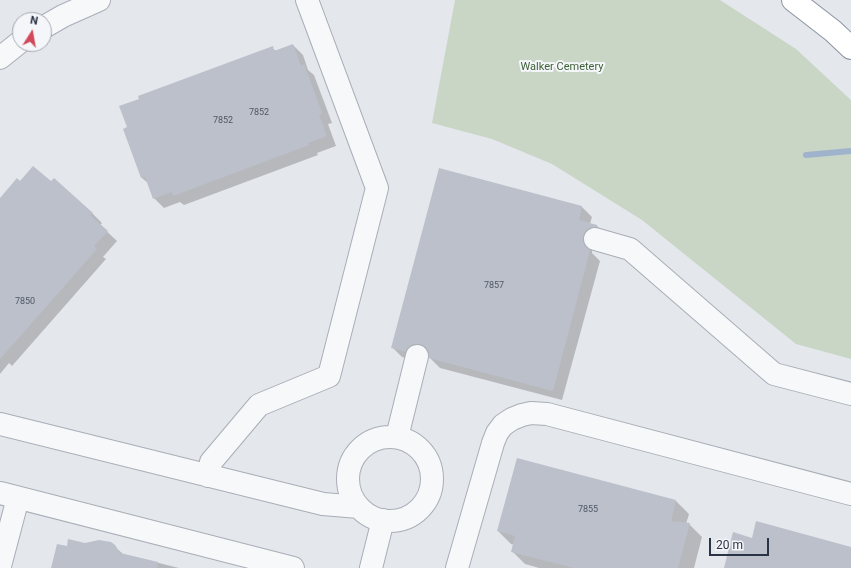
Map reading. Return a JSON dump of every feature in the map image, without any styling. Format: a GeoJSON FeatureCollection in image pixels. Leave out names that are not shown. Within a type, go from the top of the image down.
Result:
{"type":"FeatureCollection","features":[{"type":"Feature","properties":{"kind":"highway"},"geometry":{"type":"LineString","coordinates":[[793,0],[833,31],[851,48]]}},
{"type":"Feature","properties":{"kind":"street"},"geometry":{"type":"LineString","coordinates":[[52,22],[99,0]]}},
{"type":"Feature","properties":{"kind":"street"},"geometry":{"type":"LineString","coordinates":[[208,476],[211,462],[259,405],[329,376],[377,188],[307,0]]}},
{"type":"Feature","properties":{"kind":"street"},"geometry":{"type":"LineString","coordinates":[[0,58],[12,48]]}},
{"type":"Feature","properties":{"kind":"street"},"geometry":{"type":"LineString","coordinates":[[594,239],[630,249],[774,374],[851,394]]}},
{"type":"Feature","properties":{"kind":"street"},"geometry":{"type":"LineString","coordinates":[[398,437],[417,356]]}},
{"type":"Feature","properties":{"kind":"street"},"geometry":{"type":"LineString","coordinates":[[457,568],[492,443],[503,425],[522,415],[540,413],[547,414],[851,494]]}},
{"type":"Feature","properties":{"kind":"street"},"geometry":{"type":"LineString","coordinates":[[0,424],[323,504],[359,507]]}},
{"type":"Feature","properties":{"kind":"street"},"geometry":{"type":"LineString","coordinates":[[383,437],[398,437],[416,445],[424,455],[430,465],[433,476],[431,490],[426,500],[412,515],[402,519],[383,520],[366,513],[353,499],[349,488],[348,472],[353,458],[361,448],[371,441],[383,437]]}},
{"type":"Feature","properties":{"kind":"street"},"geometry":{"type":"LineString","coordinates":[[0,566],[9,495],[293,568]]}},
{"type":"Feature","properties":{"kind":"street"},"geometry":{"type":"LineString","coordinates":[[375,567],[383,520]]}},
{"type":"Feature","properties":{"kind":"green space","name":"Walker Cemetery"},"geometry":{"type":"Polygon","coordinates":[[[455,0],[720,0],[796,49],[851,100],[851,359],[796,344],[642,220],[552,164],[492,139],[432,123],[455,0]]]}},
{"type":"Feature","properties":{"kind":"building"},"geometry":{"type":"Polygon","coordinates":[[[293,44],[301,66],[304,64],[322,113],[319,115],[327,136],[308,143],[309,145],[173,196],[172,192],[153,199],[145,177],[141,178],[123,129],[127,127],[119,106],[139,99],[138,96],[273,46],[274,51],[293,44]]]}},
{"type":"Feature","properties":{"kind":"building"},"geometry":{"type":"Polygon","coordinates":[[[33,166],[51,181],[54,178],[93,213],[90,215],[108,231],[94,246],[97,249],[0,359],[0,198],[17,178],[20,181],[33,166]]]}},
{"type":"Feature","properties":{"kind":"building"},"geometry":{"type":"Polygon","coordinates":[[[439,168],[582,206],[579,220],[597,225],[597,227],[592,227],[587,230],[583,236],[583,242],[590,250],[553,391],[429,358],[429,352],[426,347],[420,344],[413,344],[408,347],[406,352],[391,348],[439,168]]]}},
{"type":"Feature","properties":{"kind":"building"},"geometry":{"type":"Polygon","coordinates":[[[517,458],[676,500],[671,521],[690,523],[678,568],[574,568],[511,552],[515,536],[497,531],[517,458]]]}},
{"type":"Feature","properties":{"kind":"building"},"geometry":{"type":"Polygon","coordinates":[[[756,521],[851,547],[851,568],[724,568],[733,532],[752,538],[756,521]]]}},
{"type":"Feature","properties":{"kind":"building"},"geometry":{"type":"Polygon","coordinates":[[[68,539],[85,543],[99,540],[111,542],[120,553],[158,562],[157,568],[51,568],[57,544],[67,546],[68,539]]]}},
{"type":"Feature","properties":{"kind":"waterway"},"geometry":{"type":"LineString","coordinates":[[806,155],[851,151]]}}]}
